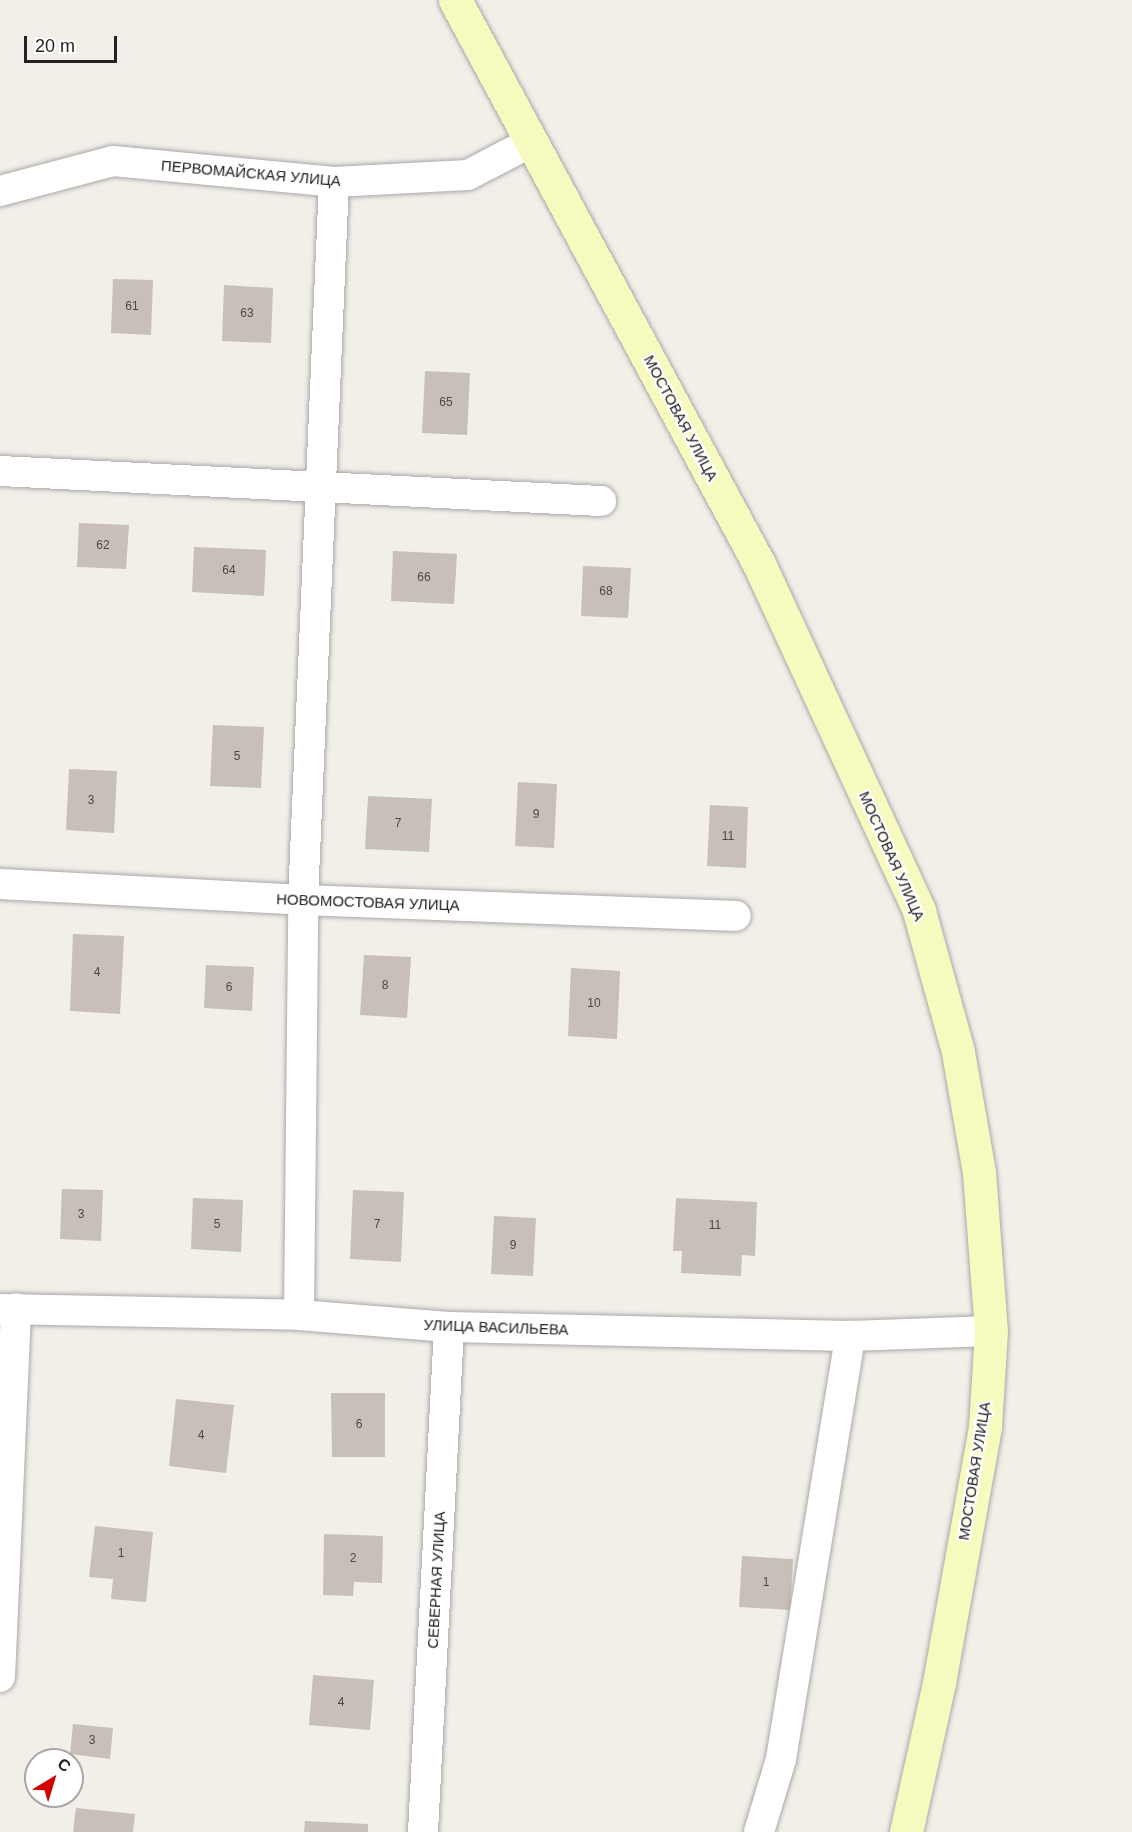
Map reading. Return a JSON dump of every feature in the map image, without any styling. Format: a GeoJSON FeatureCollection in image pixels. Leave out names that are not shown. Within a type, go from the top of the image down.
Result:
{"type":"FeatureCollection","features":[{"type":"Feature","properties":{"kind":"main road","name":"МОСТОВАЯ УЛИЦА"},"geometry":{"type":"LineString","coordinates":[[455,0],[759,564],[919,911],[958,1052],[979,1172],[992,1332],[985,1427],[939,1683],[906,1832]]}},
{"type":"Feature","properties":{"kind":"street","name":"ПЕРВОМАЙСКАЯ УЛИЦА"},"geometry":{"type":"LineString","coordinates":[[0,191],[113,161],[334,183],[468,175],[533,141]]}},
{"type":"Feature","properties":{"kind":"street"},"geometry":{"type":"LineString","coordinates":[[298,1315],[303,900],[323,487],[334,183]]}},
{"type":"Feature","properties":{"kind":"street"},"geometry":{"type":"LineString","coordinates":[[0,471],[601,501]]}},
{"type":"Feature","properties":{"kind":"street","name":"НОВОМОСТОВАЯ УЛИЦА"},"geometry":{"type":"LineString","coordinates":[[0,884],[303,900],[736,916]]}},
{"type":"Feature","properties":{"kind":"street"},"geometry":{"type":"LineString","coordinates":[[0,1677],[8,1308]]}},
{"type":"Feature","properties":{"kind":"street","name":"УЛИЦА ВАСИЛЬЕВА"},"geometry":{"type":"LineString","coordinates":[[8,1308],[298,1315],[449,1327],[850,1336],[992,1332]]}},
{"type":"Feature","properties":{"kind":"street","name":"СЕВЕРНАЯ УЛИЦА"},"geometry":{"type":"LineString","coordinates":[[423,1832],[449,1327]]}},
{"type":"Feature","properties":{"kind":"street"},"geometry":{"type":"LineString","coordinates":[[759,1832],[781,1759],[850,1336]]}},
{"type":"Feature","properties":{"kind":"building"},"geometry":{"type":"Polygon","coordinates":[[[113,279],[153,280],[151,335],[111,333],[113,279]]]}},
{"type":"Feature","properties":{"kind":"building"},"geometry":{"type":"Polygon","coordinates":[[[224,285],[273,288],[271,343],[222,341],[224,285]]]}},
{"type":"Feature","properties":{"kind":"building"},"geometry":{"type":"Polygon","coordinates":[[[425,371],[470,373],[467,435],[422,433],[425,371]]]}},
{"type":"Feature","properties":{"kind":"building"},"geometry":{"type":"Polygon","coordinates":[[[79,523],[129,525],[126,569],[77,567],[79,523]]]}},
{"type":"Feature","properties":{"kind":"building"},"geometry":{"type":"Polygon","coordinates":[[[194,547],[266,550],[264,596],[192,592],[194,547]]]}},
{"type":"Feature","properties":{"kind":"building"},"geometry":{"type":"Polygon","coordinates":[[[393,551],[457,554],[454,604],[391,601],[393,551]]]}},
{"type":"Feature","properties":{"kind":"building"},"geometry":{"type":"Polygon","coordinates":[[[583,566],[631,568],[628,618],[581,616],[583,566]]]}},
{"type":"Feature","properties":{"kind":"building"},"geometry":{"type":"Polygon","coordinates":[[[213,725],[264,727],[261,788],[210,786],[213,725]]]}},
{"type":"Feature","properties":{"kind":"building"},"geometry":{"type":"Polygon","coordinates":[[[69,769],[117,771],[114,833],[66,830],[69,769]]]}},
{"type":"Feature","properties":{"kind":"building"},"geometry":{"type":"Polygon","coordinates":[[[518,782],[557,784],[554,848],[515,846],[518,782]]]}},
{"type":"Feature","properties":{"kind":"building"},"geometry":{"type":"Polygon","coordinates":[[[368,796],[432,799],[429,852],[365,849],[368,796]]]}},
{"type":"Feature","properties":{"kind":"building"},"geometry":{"type":"Polygon","coordinates":[[[710,805],[748,807],[746,868],[707,866],[710,805]]]}},
{"type":"Feature","properties":{"kind":"building"},"geometry":{"type":"Polygon","coordinates":[[[73,934],[124,936],[120,1014],[70,1011],[73,934]]]}},
{"type":"Feature","properties":{"kind":"building"},"geometry":{"type":"Polygon","coordinates":[[[364,955],[411,957],[407,1018],[360,1015],[364,955]]]}},
{"type":"Feature","properties":{"kind":"building"},"geometry":{"type":"Polygon","coordinates":[[[206,965],[254,967],[252,1011],[204,1008],[206,965]]]}},
{"type":"Feature","properties":{"kind":"building"},"geometry":{"type":"Polygon","coordinates":[[[571,968],[620,971],[617,1039],[568,1036],[571,968]]]}},
{"type":"Feature","properties":{"kind":"building"},"geometry":{"type":"Polygon","coordinates":[[[62,1189],[103,1190],[101,1241],[60,1239],[62,1189]]]}},
{"type":"Feature","properties":{"kind":"building"},"geometry":{"type":"Polygon","coordinates":[[[353,1190],[404,1192],[401,1262],[350,1259],[353,1190]]]}},
{"type":"Feature","properties":{"kind":"building"},"geometry":{"type":"Polygon","coordinates":[[[193,1198],[243,1200],[241,1252],[191,1249],[193,1198]]]}},
{"type":"Feature","properties":{"kind":"building"},"geometry":{"type":"Polygon","coordinates":[[[676,1198],[757,1202],[755,1256],[742,1255],[741,1276],[681,1273],[682,1251],[673,1251],[676,1198]]]}},
{"type":"Feature","properties":{"kind":"building"},"geometry":{"type":"Polygon","coordinates":[[[494,1216],[536,1218],[533,1276],[491,1274],[494,1216]]]}},
{"type":"Feature","properties":{"kind":"building"},"geometry":{"type":"Polygon","coordinates":[[[331,1393],[385,1393],[385,1457],[332,1457],[331,1393]]]}},
{"type":"Feature","properties":{"kind":"building"},"geometry":{"type":"Polygon","coordinates":[[[176,1399],[234,1405],[226,1473],[169,1466],[176,1399]]]}},
{"type":"Feature","properties":{"kind":"building"},"geometry":{"type":"Polygon","coordinates":[[[95,1526],[153,1532],[146,1602],[111,1599],[113,1579],[89,1577],[95,1526]]]}},
{"type":"Feature","properties":{"kind":"building"},"geometry":{"type":"Polygon","coordinates":[[[324,1534],[383,1536],[382,1583],[354,1582],[353,1596],[323,1595],[324,1534]]]}},
{"type":"Feature","properties":{"kind":"building"},"geometry":{"type":"Polygon","coordinates":[[[742,1556],[793,1559],[790,1610],[739,1607],[742,1556]]]}},
{"type":"Feature","properties":{"kind":"building"},"geometry":{"type":"Polygon","coordinates":[[[313,1675],[374,1680],[370,1730],[309,1725],[313,1675]]]}},
{"type":"Feature","properties":{"kind":"building"},"geometry":{"type":"Polygon","coordinates":[[[73,1724],[113,1728],[110,1759],[84,1756],[84,1748],[71,1748],[73,1724]]]}},
{"type":"Feature","properties":{"kind":"building"},"geometry":{"type":"Polygon","coordinates":[[[76,1808],[135,1814],[133,1832],[73,1832],[76,1808]]]}},
{"type":"Feature","properties":{"kind":"building"},"geometry":{"type":"Polygon","coordinates":[[[305,1821],[368,1824],[368,1832],[304,1832],[305,1821]]]}}]}
